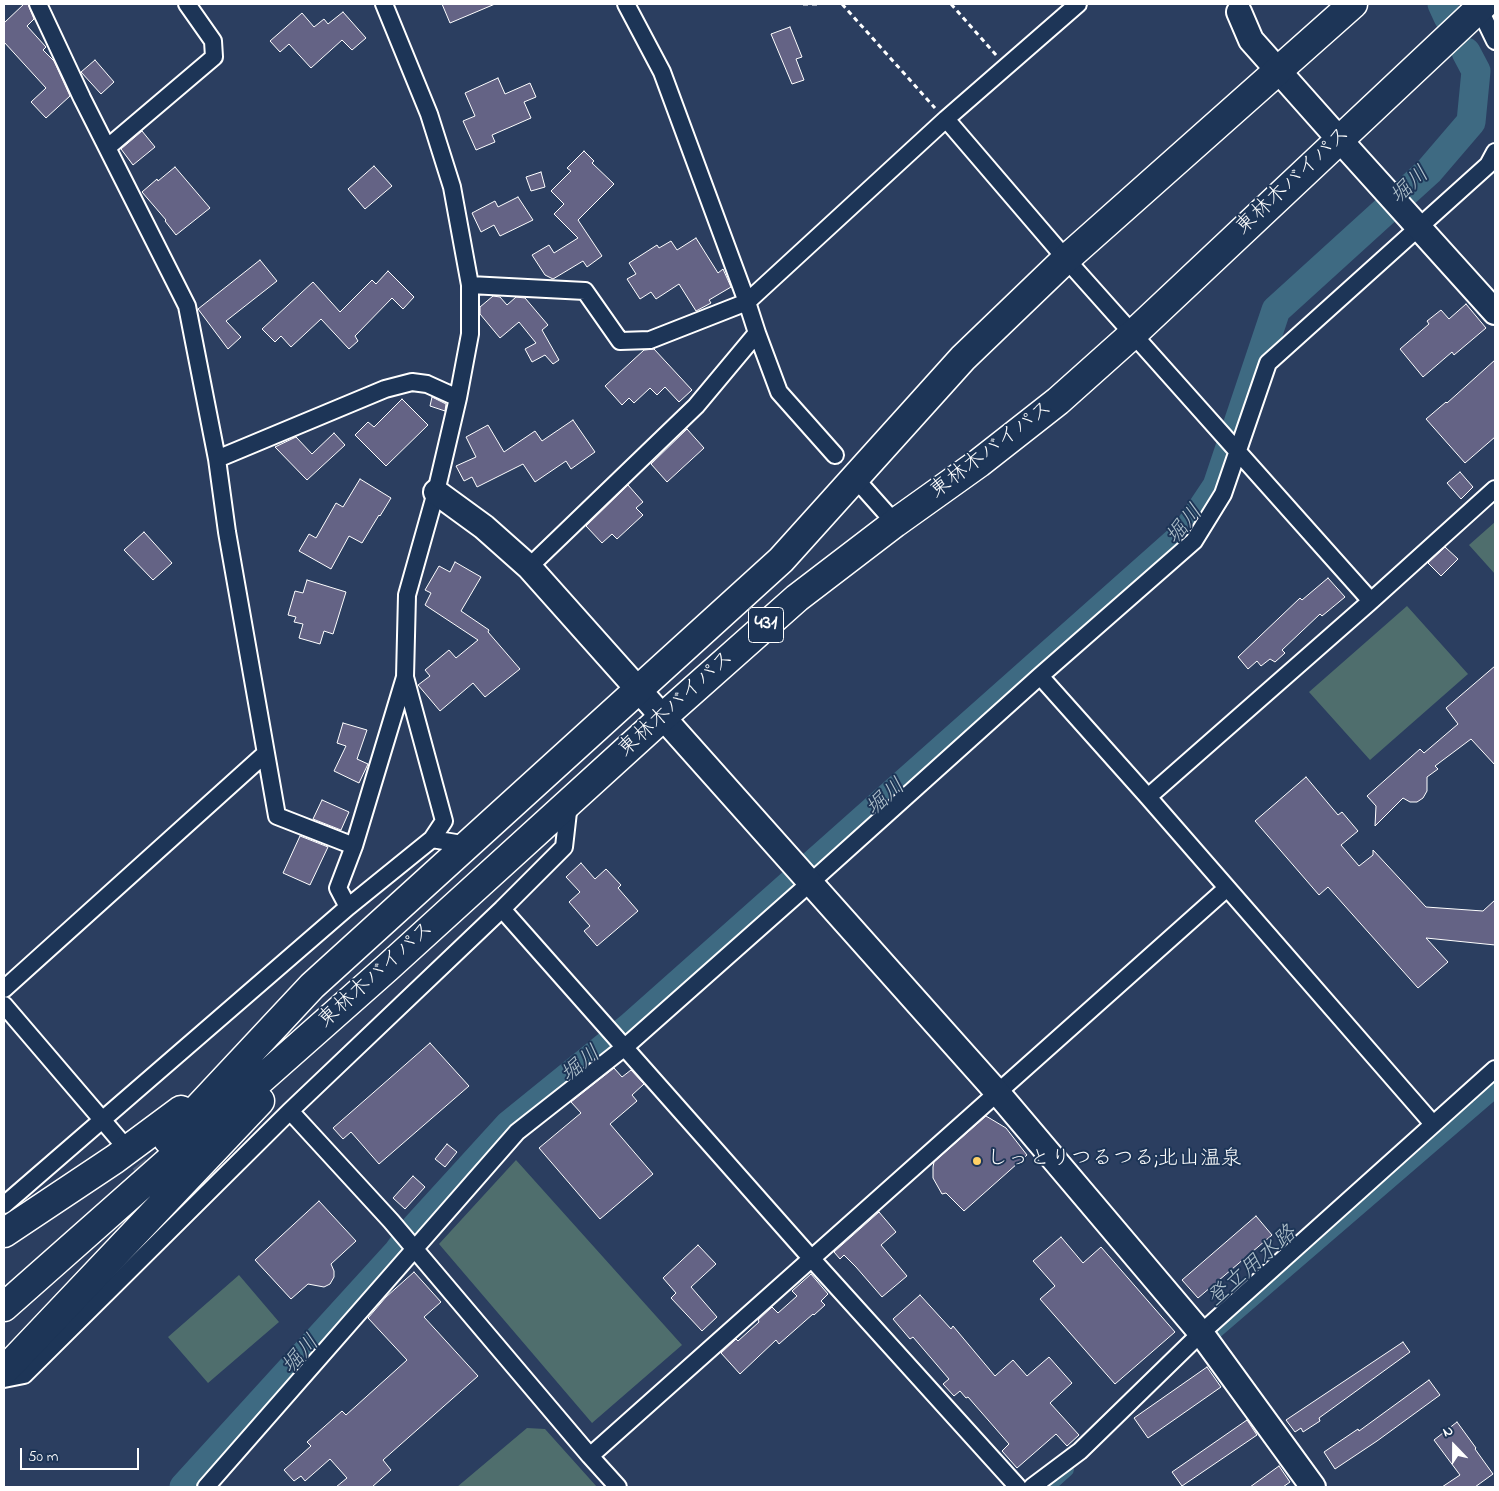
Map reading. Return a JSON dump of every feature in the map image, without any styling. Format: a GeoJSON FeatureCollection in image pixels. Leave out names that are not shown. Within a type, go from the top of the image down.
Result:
{"type":"FeatureCollection","features":[{"type":"Feature","properties":{"kind":"highway","name":"東林木バイパス"},"geometry":{"type":"LineString","coordinates":[[58,1258],[312,986],[781,560],[963,358],[1066,259],[1353,4]]}},
{"type":"Feature","properties":{"kind":"highway","name":"東林木バイパス"},"geometry":{"type":"LineString","coordinates":[[4,1307],[387,968],[663,716],[797,598],[895,523],[980,463],[1058,401],[1133,334],[1482,6]]}},
{"type":"Feature","properties":{"kind":"highway"},"geometry":{"type":"LineString","coordinates":[[4,1370],[387,968]]}},
{"type":"Feature","properties":{"kind":"highway"},"geometry":{"type":"LineString","coordinates":[[4,1233],[115,1159],[181,1110],[312,986]]}},
{"type":"Feature","properties":{"kind":"street"},"geometry":{"type":"LineString","coordinates":[[38,4],[82,98],[187,306],[217,460],[229,542],[277,816],[354,846]]}},
{"type":"Feature","properties":{"kind":"street"},"geometry":{"type":"LineString","coordinates":[[108,147],[214,57],[213,41],[187,4]]}},
{"type":"Feature","properties":{"kind":"street"},"geometry":{"type":"LineString","coordinates":[[348,907],[338,888],[354,846],[405,677],[407,595],[436,492],[458,398],[470,334],[470,285],[452,187],[430,114],[384,4]]}},
{"type":"Feature","properties":{"kind":"street"},"geometry":{"type":"LineString","coordinates":[[626,4],[662,72],[779,392],[835,455]]}},
{"type":"Feature","properties":{"kind":"street"},"geometry":{"type":"LineString","coordinates":[[470,285],[585,291],[620,340],[650,340],[747,302],[1006,66],[1060,9],[1078,4]]}},
{"type":"Feature","properties":{"kind":"street"},"geometry":{"type":"LineString","coordinates":[[1482,6],[1495,41]]}},
{"type":"Feature","properties":{"kind":"street"},"geometry":{"type":"LineString","coordinates":[[1235,8],[1251,40],[1495,312]]}},
{"type":"Feature","properties":{"kind":"street"},"geometry":{"type":"LineString","coordinates":[[946,119],[1066,259],[1371,601]]}},
{"type":"Feature","properties":{"kind":"street"},"geometry":{"type":"LineString","coordinates":[[206,1487],[517,1132],[625,1046],[1194,541],[1223,494],[1268,362],[1488,165],[1495,152]]}},
{"type":"Feature","properties":{"kind":"street"},"geometry":{"type":"LineString","coordinates":[[529,567],[696,406],[757,333]]}},
{"type":"Feature","properties":{"kind":"street"},"geometry":{"type":"LineString","coordinates":[[217,460],[386,390],[412,382],[427,384],[458,398]]}},
{"type":"Feature","properties":{"kind":"street"},"geometry":{"type":"LineString","coordinates":[[854,477],[895,523]]}},
{"type":"Feature","properties":{"kind":"street"},"geometry":{"type":"LineString","coordinates":[[1148,797],[1495,489]]}},
{"type":"Feature","properties":{"kind":"street"},"geometry":{"type":"LineString","coordinates":[[436,492],[484,528],[529,567],[997,1092],[1201,1333],[1313,1487]]}},
{"type":"Feature","properties":{"kind":"street"},"geometry":{"type":"LineString","coordinates":[[1040,676],[1433,1124]]}},
{"type":"Feature","properties":{"kind":"street"},"geometry":{"type":"LineString","coordinates":[[4,1205],[348,907],[432,839],[444,821],[405,677]]}},
{"type":"Feature","properties":{"kind":"street"},"geometry":{"type":"LineString","coordinates":[[4,989],[266,753]]}},
{"type":"Feature","properties":{"kind":"street"},"geometry":{"type":"LineString","coordinates":[[4,1379],[24,1374],[290,1111],[502,909],[564,847],[569,802]]}},
{"type":"Feature","properties":{"kind":"street"},"geometry":{"type":"LineString","coordinates":[[432,839],[468,846]]}},
{"type":"Feature","properties":{"kind":"street"},"geometry":{"type":"LineString","coordinates":[[590,1456],[1227,888]]}},
{"type":"Feature","properties":{"kind":"street"},"geometry":{"type":"LineString","coordinates":[[502,909],[811,1258],[1018,1487]]}},
{"type":"Feature","properties":{"kind":"street"},"geometry":{"type":"LineString","coordinates":[[4,1005],[122,1143]]}},
{"type":"Feature","properties":{"kind":"street"},"geometry":{"type":"LineString","coordinates":[[1032,1487],[1080,1451],[1201,1333],[1495,1069]]}},
{"type":"Feature","properties":{"kind":"street"},"geometry":{"type":"LineString","coordinates":[[290,1111],[390,1221],[618,1487]]}},
{"type":"Feature","properties":{"kind":"street"},"geometry":{"type":"LineString","coordinates":[[172,1204],[183,1217]]}},
{"type":"Feature","properties":{"kind":"path"},"geometry":{"type":"LineString","coordinates":[[803,4],[820,4]]}},
{"type":"Feature","properties":{"kind":"path"},"geometry":{"type":"LineString","coordinates":[[842,4],[946,119]]}},
{"type":"Feature","properties":{"kind":"path"},"geometry":{"type":"LineString","coordinates":[[951,4],[1006,66]]}},
{"type":"Feature","properties":{"kind":"green space"},"geometry":{"type":"Polygon","coordinates":[[[1495,522],[1495,574],[1469,545],[1495,522]]]}},
{"type":"Feature","properties":{"kind":"green space"},"geometry":{"type":"Polygon","coordinates":[[[1407,606],[1468,674],[1370,760],[1309,692],[1407,606]]]}},
{"type":"Feature","properties":{"kind":"green space"},"geometry":{"type":"Polygon","coordinates":[[[516,1160],[682,1345],[592,1423],[439,1244],[516,1160]]]}},
{"type":"Feature","properties":{"kind":"green space"},"geometry":{"type":"Polygon","coordinates":[[[239,1275],[279,1322],[208,1383],[168,1337],[239,1275]]]}},
{"type":"Feature","properties":{"kind":"green space"},"geometry":{"type":"Polygon","coordinates":[[[527,1428],[545,1429],[597,1487],[457,1487],[527,1428]]]}},
{"type":"Feature","properties":{"kind":"building"},"geometry":{"type":"Polygon","coordinates":[[[24,4],[28,4],[34,19],[27,26],[46,47],[43,50],[54,61],[70,96],[46,118],[31,102],[46,88],[4,42],[4,23],[24,4]]]}},
{"type":"Feature","properties":{"kind":"building"},"geometry":{"type":"Polygon","coordinates":[[[442,4],[495,4],[450,23],[442,4]]]}},
{"type":"Feature","properties":{"kind":"building"},"geometry":{"type":"Polygon","coordinates":[[[343,12],[366,38],[352,50],[342,40],[311,68],[289,44],[280,52],[270,41],[302,13],[314,27],[324,19],[328,24],[343,12]]]}},
{"type":"Feature","properties":{"kind":"building"},"geometry":{"type":"Polygon","coordinates":[[[790,27],[802,57],[796,59],[804,80],[792,84],[771,34],[790,27]]]}},
{"type":"Feature","properties":{"kind":"building"},"geometry":{"type":"Polygon","coordinates":[[[95,60],[114,82],[101,94],[81,72],[95,60]]]}},
{"type":"Feature","properties":{"kind":"building"},"geometry":{"type":"Polygon","coordinates":[[[498,78],[505,94],[530,83],[536,97],[524,102],[531,118],[492,135],[495,142],[476,150],[463,121],[475,116],[465,93],[498,78]]]}},
{"type":"Feature","properties":{"kind":"building"},"geometry":{"type":"Polygon","coordinates":[[[142,131],[155,147],[133,165],[121,149],[142,131]]]}},
{"type":"Feature","properties":{"kind":"building"},"geometry":{"type":"Polygon","coordinates":[[[584,151],[594,161],[592,163],[614,184],[578,220],[602,256],[587,267],[583,261],[553,279],[545,275],[532,255],[549,245],[554,253],[578,238],[554,214],[564,204],[551,191],[571,171],[567,168],[584,151]]]}},
{"type":"Feature","properties":{"kind":"building"},"geometry":{"type":"Polygon","coordinates":[[[374,166],[392,186],[365,209],[348,189],[374,166]]]}},
{"type":"Feature","properties":{"kind":"building"},"geometry":{"type":"Polygon","coordinates":[[[175,167],[210,208],[176,235],[142,192],[175,167]]]}},
{"type":"Feature","properties":{"kind":"building"},"geometry":{"type":"Polygon","coordinates":[[[541,172],[545,187],[531,191],[526,177],[541,172]]]}},
{"type":"Feature","properties":{"kind":"building"},"geometry":{"type":"Polygon","coordinates":[[[518,197],[533,220],[500,236],[494,225],[481,232],[472,213],[495,201],[498,207],[518,197]]]}},
{"type":"Feature","properties":{"kind":"building"},"geometry":{"type":"Polygon","coordinates":[[[696,238],[718,273],[723,269],[731,287],[709,300],[711,303],[696,311],[679,284],[656,299],[651,292],[640,299],[627,279],[636,274],[629,263],[657,245],[659,248],[671,241],[677,250],[696,238]]]}},
{"type":"Feature","properties":{"kind":"building"},"geometry":{"type":"Polygon","coordinates":[[[260,260],[277,281],[226,321],[241,337],[228,349],[198,309],[260,260]]]}},
{"type":"Feature","properties":{"kind":"building"},"geometry":{"type":"Polygon","coordinates":[[[388,271],[414,297],[403,309],[392,298],[355,336],[358,341],[349,349],[321,319],[291,347],[281,336],[275,342],[262,329],[313,282],[340,312],[372,280],[376,284],[388,271]]]}},
{"type":"Feature","properties":{"kind":"building"},"geometry":{"type":"Polygon","coordinates":[[[493,296],[500,297],[507,305],[516,297],[525,298],[548,325],[542,330],[559,360],[553,364],[545,355],[532,362],[525,349],[536,343],[519,322],[500,338],[480,314],[480,307],[493,296]]]}},
{"type":"Feature","properties":{"kind":"building"},"geometry":{"type":"Polygon","coordinates":[[[1466,304],[1486,328],[1454,355],[1452,352],[1423,377],[1400,349],[1429,324],[1427,321],[1441,310],[1449,319],[1466,304]]]}},
{"type":"Feature","properties":{"kind":"building"},"geometry":{"type":"Polygon","coordinates":[[[654,349],[692,390],[679,402],[665,387],[657,395],[650,388],[634,403],[629,398],[622,405],[605,386],[644,350],[654,349]]]}},
{"type":"Feature","properties":{"kind":"building"},"geometry":{"type":"Polygon","coordinates":[[[1495,360],[1495,437],[1465,463],[1426,419],[1495,360]]]}},
{"type":"Feature","properties":{"kind":"building"},"geometry":{"type":"Polygon","coordinates":[[[432,397],[446,404],[445,411],[430,406],[432,397]]]}},
{"type":"Feature","properties":{"kind":"building"},"geometry":{"type":"Polygon","coordinates":[[[402,399],[428,425],[386,466],[355,435],[368,422],[374,427],[402,399]]]}},
{"type":"Feature","properties":{"kind":"building"},"geometry":{"type":"Polygon","coordinates":[[[573,420],[595,452],[571,469],[566,461],[535,482],[523,464],[477,487],[472,477],[464,481],[456,466],[476,457],[466,437],[488,425],[504,452],[535,431],[542,441],[573,420]]]}},
{"type":"Feature","properties":{"kind":"building"},"geometry":{"type":"Polygon","coordinates":[[[687,429],[704,448],[667,482],[651,464],[687,429]]]}},
{"type":"Feature","properties":{"kind":"building"},"geometry":{"type":"Polygon","coordinates":[[[334,433],[345,445],[307,480],[275,447],[296,437],[312,454],[334,433]]]}},
{"type":"Feature","properties":{"kind":"building"},"geometry":{"type":"Polygon","coordinates":[[[1460,472],[1473,487],[1461,499],[1447,483],[1460,472]]]}},
{"type":"Feature","properties":{"kind":"building"},"geometry":{"type":"Polygon","coordinates":[[[360,479],[391,498],[362,543],[349,536],[331,569],[299,551],[309,534],[316,538],[336,503],[343,507],[360,479]]]}},
{"type":"Feature","properties":{"kind":"building"},"geometry":{"type":"Polygon","coordinates":[[[628,485],[643,502],[636,508],[643,515],[617,539],[612,534],[602,543],[586,526],[628,485]]]}},
{"type":"Feature","properties":{"kind":"building"},"geometry":{"type":"Polygon","coordinates":[[[144,532],[172,563],[153,580],[124,550],[144,532]]]}},
{"type":"Feature","properties":{"kind":"building"},"geometry":{"type":"Polygon","coordinates":[[[1445,547],[1458,559],[1441,576],[1428,563],[1445,547]]]}},
{"type":"Feature","properties":{"kind":"building"},"geometry":{"type":"Polygon","coordinates":[[[455,562],[481,577],[461,611],[489,630],[488,632],[520,669],[485,697],[473,683],[440,711],[418,685],[430,676],[425,670],[449,650],[456,658],[478,640],[425,605],[431,593],[425,590],[439,566],[450,572],[455,562]]]}},
{"type":"Feature","properties":{"kind":"building"},"geometry":{"type":"Polygon","coordinates":[[[1328,578],[1345,597],[1322,616],[1320,614],[1282,650],[1285,653],[1275,662],[1270,659],[1261,666],[1257,661],[1248,669],[1238,657],[1300,598],[1302,600],[1328,578]]]}},
{"type":"Feature","properties":{"kind":"building"},"geometry":{"type":"Polygon","coordinates":[[[307,580],[346,592],[333,634],[324,631],[320,644],[299,638],[303,624],[294,622],[296,617],[288,615],[295,591],[303,593],[307,580]]]}},
{"type":"Feature","properties":{"kind":"building"},"geometry":{"type":"Polygon","coordinates":[[[1495,666],[1495,765],[1471,739],[1435,766],[1438,769],[1427,777],[1427,791],[1423,798],[1417,802],[1410,802],[1403,798],[1375,826],[1376,806],[1367,796],[1420,749],[1424,753],[1458,724],[1446,708],[1495,666]]]}},
{"type":"Feature","properties":{"kind":"building"},"geometry":{"type":"Polygon","coordinates":[[[343,723],[367,730],[357,759],[368,764],[359,783],[334,771],[346,746],[337,743],[343,723]]]}},
{"type":"Feature","properties":{"kind":"building"},"geometry":{"type":"Polygon","coordinates":[[[1306,777],[1338,815],[1342,812],[1358,831],[1341,845],[1359,866],[1373,855],[1373,850],[1426,907],[1483,911],[1495,900],[1495,945],[1426,938],[1448,962],[1418,988],[1328,887],[1319,895],[1255,821],[1306,777]]]}},
{"type":"Feature","properties":{"kind":"building"},"geometry":{"type":"Polygon","coordinates":[[[322,800],[349,812],[341,830],[313,819],[322,800]]]}},
{"type":"Feature","properties":{"kind":"building"},"geometry":{"type":"Polygon","coordinates":[[[300,836],[328,847],[310,885],[283,873],[300,836]]]}},
{"type":"Feature","properties":{"kind":"building"},"geometry":{"type":"Polygon","coordinates":[[[581,863],[595,879],[606,869],[621,885],[618,888],[638,911],[597,946],[584,931],[590,926],[569,902],[580,892],[566,877],[581,863]]]}},
{"type":"Feature","properties":{"kind":"building"},"geometry":{"type":"Polygon","coordinates":[[[430,1043],[469,1086],[379,1164],[351,1132],[343,1139],[333,1128],[430,1043]]]}},
{"type":"Feature","properties":{"kind":"building"},"geometry":{"type":"Polygon","coordinates":[[[614,1068],[622,1077],[631,1070],[644,1084],[632,1095],[637,1101],[610,1124],[653,1174],[600,1219],[539,1148],[581,1113],[571,1102],[614,1068]]]}},
{"type":"Feature","properties":{"kind":"building","name":"しっとりつるつる;北山温泉"},"geometry":{"type":"Polygon","coordinates":[[[986,1116],[1006,1128],[1027,1155],[964,1211],[946,1193],[942,1194],[933,1178],[934,1162],[986,1116]]]}},
{"type":"Feature","properties":{"kind":"building"},"geometry":{"type":"Polygon","coordinates":[[[447,1144],[457,1152],[445,1167],[435,1159],[447,1144]]]}},
{"type":"Feature","properties":{"kind":"building"},"geometry":{"type":"Polygon","coordinates":[[[413,1176],[425,1187],[405,1209],[393,1198],[413,1176]]]}},
{"type":"Feature","properties":{"kind":"building"},"geometry":{"type":"Polygon","coordinates":[[[319,1201],[356,1241],[331,1264],[334,1277],[330,1284],[324,1287],[308,1284],[291,1299],[255,1260],[319,1201]]]}},
{"type":"Feature","properties":{"kind":"building"},"geometry":{"type":"Polygon","coordinates":[[[879,1212],[896,1232],[881,1245],[907,1276],[882,1297],[844,1255],[840,1259],[834,1252],[879,1212]]]}},
{"type":"Feature","properties":{"kind":"building"},"geometry":{"type":"Polygon","coordinates":[[[1256,1216],[1272,1235],[1198,1298],[1182,1280],[1256,1216]]]}},
{"type":"Feature","properties":{"kind":"building"},"geometry":{"type":"Polygon","coordinates":[[[1061,1237],[1083,1263],[1101,1247],[1175,1332],[1115,1384],[1040,1299],[1055,1286],[1033,1261],[1061,1237]]]}},
{"type":"Feature","properties":{"kind":"building"},"geometry":{"type":"Polygon","coordinates":[[[698,1245],[716,1264],[691,1287],[717,1317],[702,1331],[671,1298],[676,1293],[663,1278],[698,1245]]]}},
{"type":"Feature","properties":{"kind":"building"},"geometry":{"type":"Polygon","coordinates":[[[414,1272],[441,1302],[424,1317],[478,1376],[383,1460],[391,1470],[372,1487],[336,1487],[347,1478],[330,1459],[305,1481],[301,1476],[294,1481],[284,1470],[311,1446],[307,1442],[342,1411],[346,1415],[407,1360],[368,1318],[386,1297],[414,1272]]]}},
{"type":"Feature","properties":{"kind":"building"},"geometry":{"type":"Polygon","coordinates":[[[811,1274],[828,1294],[821,1301],[825,1305],[779,1344],[776,1340],[740,1374],[721,1353],[736,1339],[738,1341],[772,1307],[778,1313],[797,1296],[792,1291],[811,1274]]]}},
{"type":"Feature","properties":{"kind":"building"},"geometry":{"type":"Polygon","coordinates":[[[920,1295],[951,1329],[953,1326],[995,1376],[1013,1360],[1027,1376],[1049,1357],[1072,1383],[1050,1403],[1079,1435],[1067,1446],[1056,1434],[1017,1468],[1002,1451],[1009,1444],[968,1397],[966,1398],[960,1391],[954,1396],[943,1384],[949,1379],[913,1337],[910,1339],[893,1319],[920,1295]]]}},
{"type":"Feature","properties":{"kind":"building"},"geometry":{"type":"Polygon","coordinates":[[[1403,1342],[1410,1352],[1319,1418],[1320,1421],[1303,1432],[1301,1428],[1295,1432],[1286,1420],[1403,1342]]]}},
{"type":"Feature","properties":{"kind":"building"},"geometry":{"type":"Polygon","coordinates":[[[1207,1367],[1221,1387],[1148,1438],[1134,1418],[1207,1367]]]}},
{"type":"Feature","properties":{"kind":"building"},"geometry":{"type":"Polygon","coordinates":[[[1429,1380],[1440,1395],[1335,1469],[1324,1452],[1358,1429],[1359,1431],[1429,1380]]]}},
{"type":"Feature","properties":{"kind":"building"},"geometry":{"type":"Polygon","coordinates":[[[1247,1420],[1257,1435],[1182,1486],[1172,1472],[1247,1420]]]}},
{"type":"Feature","properties":{"kind":"building"},"geometry":{"type":"Polygon","coordinates":[[[1457,1422],[1493,1474],[1475,1487],[1442,1487],[1460,1475],[1434,1440],[1457,1422]]]}},
{"type":"Feature","properties":{"kind":"building"},"geometry":{"type":"Polygon","coordinates":[[[1279,1466],[1290,1482],[1283,1487],[1250,1487],[1279,1466]]]}},
{"type":"Feature","properties":{"kind":"waterway","name":"堀川"},"geometry":{"type":"LineString","coordinates":[[1442,4],[1448,17]]}},
{"type":"Feature","properties":{"kind":"waterway","name":"堀川"},"geometry":{"type":"LineString","coordinates":[[184,1487],[398,1252],[416,1227],[509,1125],[630,1027],[1185,534],[1217,486],[1276,310],[1429,171],[1471,122],[1476,71],[1466,52]]}},
{"type":"Feature","properties":{"kind":"waterway","name":"登立用水路"},"geometry":{"type":"LineString","coordinates":[[1207,1338],[1495,1090]]}},
{"type":"Feature","properties":{"kind":"waterway","name":"登立用水路"},"geometry":{"type":"LineString","coordinates":[[1046,1487],[1066,1469]]}},
{"type":"Feature","properties":{"kind":"tunnel"},"geometry":{"type":"LineString","coordinates":[[124,1145],[155,1184]]}},
{"type":"Feature","properties":{"kind":"place","name":"しっとりつるつる;北山温泉"},"geometry":{"type":"Point","coordinates":[977,1161]}}]}
